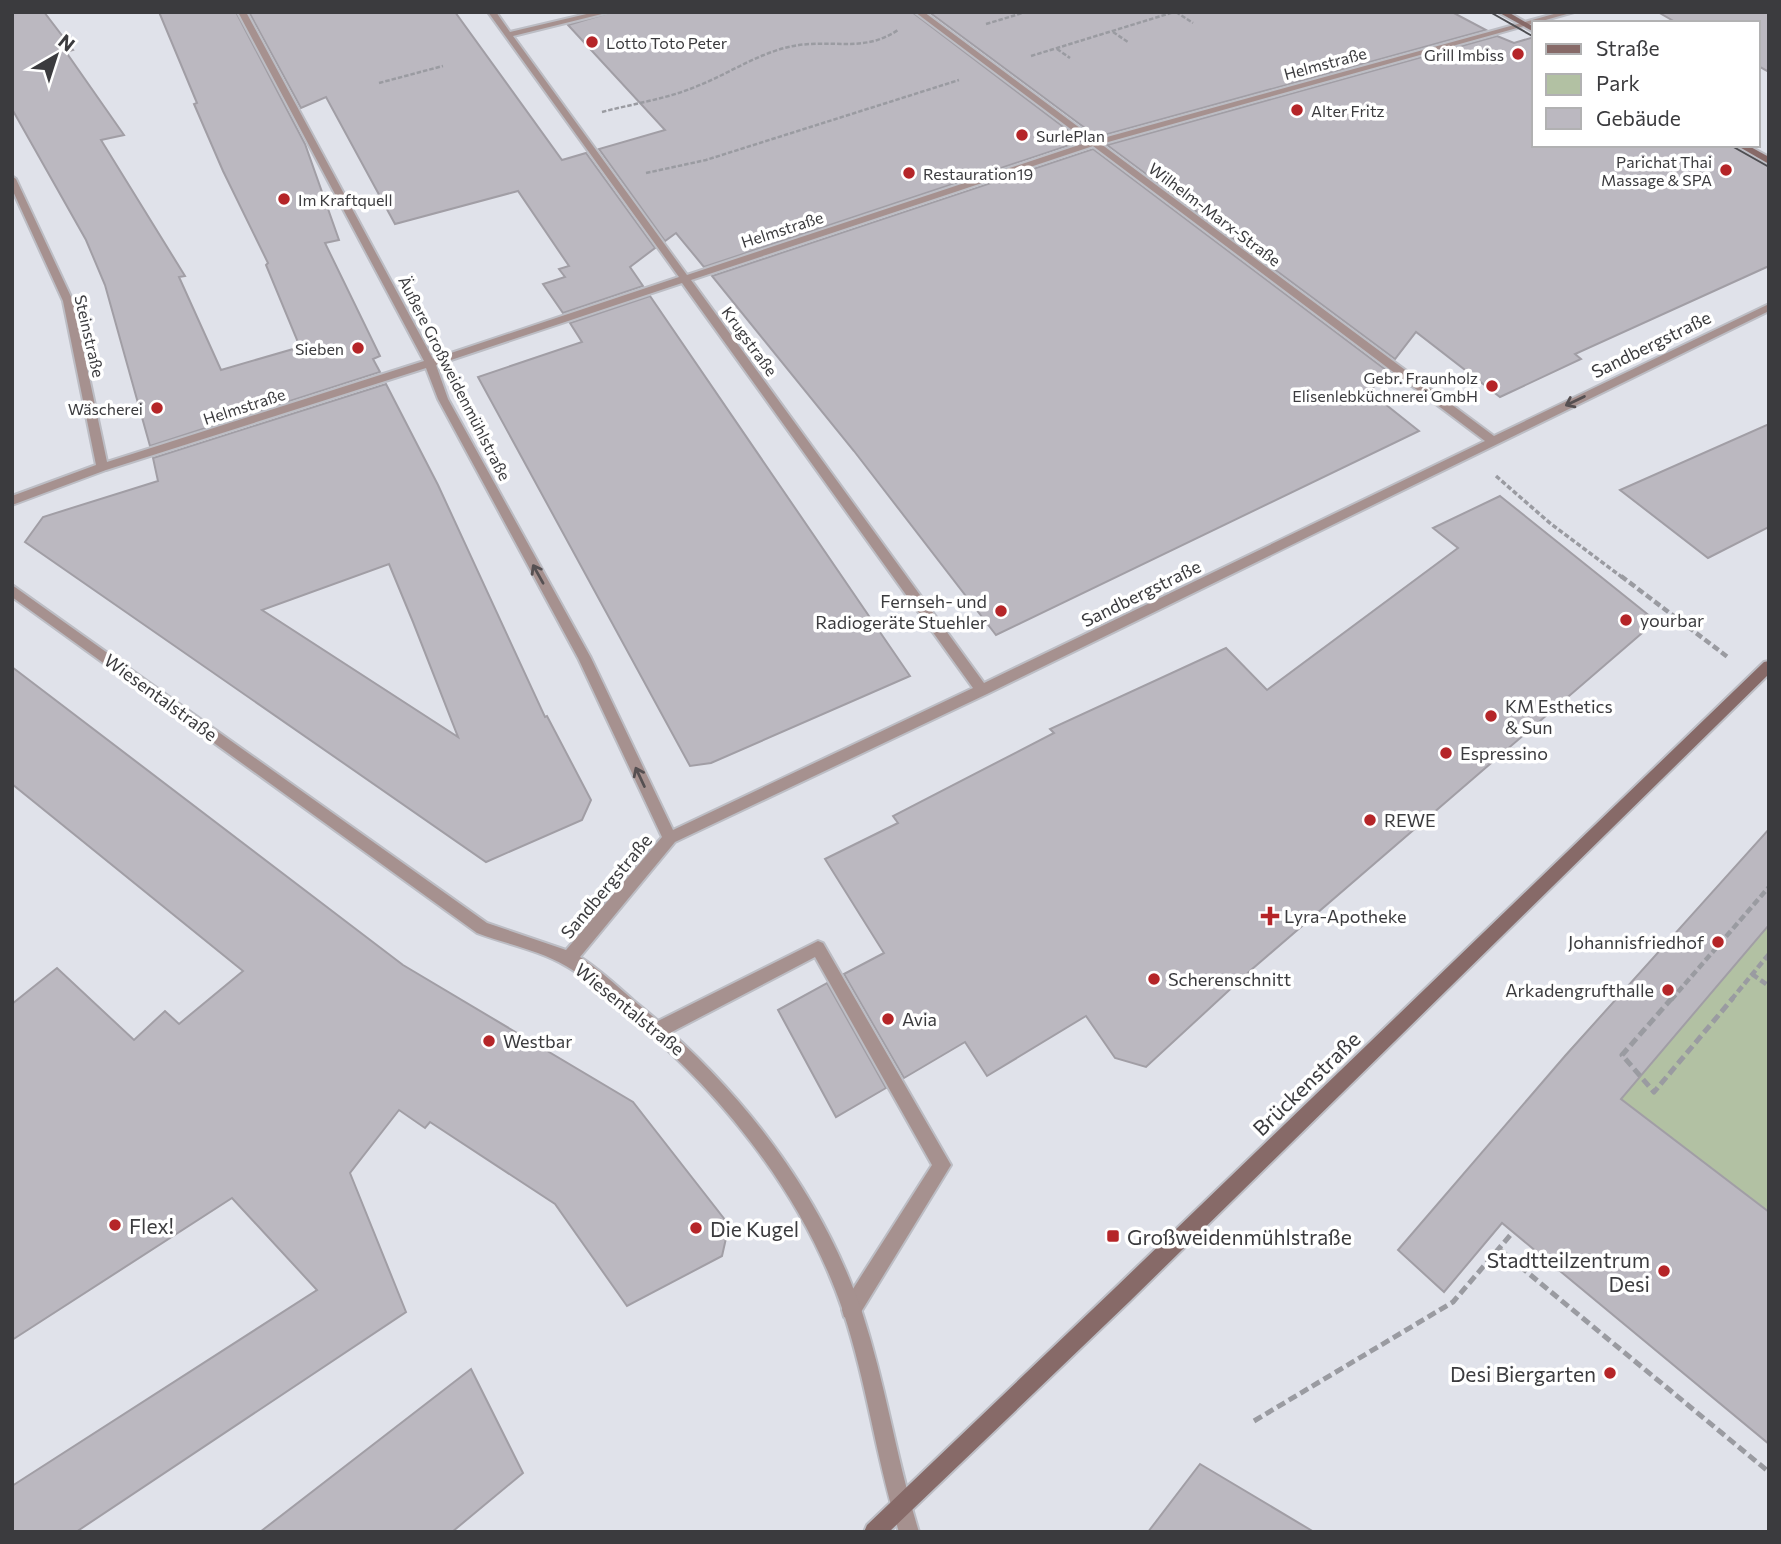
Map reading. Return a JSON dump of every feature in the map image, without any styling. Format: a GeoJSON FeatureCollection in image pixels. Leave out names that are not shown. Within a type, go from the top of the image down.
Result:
{"type":"FeatureCollection","features":[{"type":"Feature","properties":{"kind":"street","name":"Äußere Großweidenmühlstraße"},"geometry":{"type":"LineString","coordinates":[[242,12],[430,363],[443,399],[584,658],[670,838]]}},
{"type":"Feature","properties":{"kind":"street","name":"Krugstraße"},"geometry":{"type":"LineString","coordinates":[[492,12],[982,690]]}},
{"type":"Feature","properties":{"kind":"street"},"geometry":{"type":"LineString","coordinates":[[508,35],[606,12]]}},
{"type":"Feature","properties":{"kind":"street","name":"Wilhelm-Marx-Straße"},"geometry":{"type":"LineString","coordinates":[[919,12],[1493,441]]}},
{"type":"Feature","properties":{"kind":"street"},"geometry":{"type":"LineString","coordinates":[[1502,12],[1532,29]]}},
{"type":"Feature","properties":{"kind":"street","name":"Helmstraße"},"geometry":{"type":"LineString","coordinates":[[1538,21],[1570,12]]}},
{"type":"Feature","properties":{"kind":"street","name":"Helmstraße"},"geometry":{"type":"LineString","coordinates":[[12,501],[102,467],[430,363],[1094,143],[1532,23]]}},
{"type":"Feature","properties":{"kind":"street"},"geometry":{"type":"LineString","coordinates":[[1744,147],[1769,161]]}},
{"type":"Feature","properties":{"kind":"street","name":"Steinstraße"},"geometry":{"type":"LineString","coordinates":[[12,179],[68,302],[102,467]]}},
{"type":"Feature","properties":{"kind":"street","name":"Sandbergstraße"},"geometry":{"type":"LineString","coordinates":[[568,959],[670,838],[982,690],[1769,307]]}},
{"type":"Feature","properties":{"kind":"street","name":"Wiesentalstraße"},"geometry":{"type":"LineString","coordinates":[[12,590],[482,928],[568,959],[660,1029],[715,1084],[761,1143],[804,1209],[831,1259],[851,1310],[867,1363],[900,1506]]}},
{"type":"Feature","properties":{"kind":"street","name":"Brückenstraße"},"geometry":{"type":"LineString","coordinates":[[874,1532],[1763,672]]}},
{"type":"Feature","properties":{"kind":"street"},"geometry":{"type":"LineString","coordinates":[[660,1029],[818,948],[942,1165],[851,1310]]}},
{"type":"Feature","properties":{"kind":"street"},"geometry":{"type":"LineString","coordinates":[[900,1506],[909,1532]]}},
{"type":"Feature","properties":{"kind":"path"},"geometry":{"type":"LineString","coordinates":[[668,166],[706,160],[1175,12],[1193,23]]}},
{"type":"Feature","properties":{"kind":"path"},"geometry":{"type":"LineString","coordinates":[[570,121],[694,89],[775,49],[810,44],[853,46],[931,21]]}},
{"type":"Feature","properties":{"kind":"path"},"geometry":{"type":"LineString","coordinates":[[1112,31],[1128,42]]}},
{"type":"Feature","properties":{"kind":"path"},"geometry":{"type":"LineString","coordinates":[[1056,48],[1070,58]]}},
{"type":"Feature","properties":{"kind":"path"},"geometry":{"type":"LineString","coordinates":[[379,83],[443,66]]}},
{"type":"Feature","properties":{"kind":"path"},"geometry":{"type":"LineString","coordinates":[[1500,482],[1551,524],[1763,672]]}},
{"type":"Feature","properties":{"kind":"path"},"geometry":{"type":"LineString","coordinates":[[1769,887],[1622,1055],[1654,1092],[1769,954]]}},
{"type":"Feature","properties":{"kind":"path"},"geometry":{"type":"LineString","coordinates":[[1752,974],[1769,986]]}},
{"type":"Feature","properties":{"kind":"path"},"geometry":{"type":"LineString","coordinates":[[1254,1421],[1453,1302],[1513,1232]]}},
{"type":"Feature","properties":{"kind":"path"},"geometry":{"type":"LineString","coordinates":[[1499,1249],[1769,1472]]}},
{"type":"Feature","properties":{"kind":"green space","name":"Johannisfriedhof"},"geometry":{"type":"Polygon","coordinates":[[[1769,829],[1769,1212],[1564,1056],[1769,829]]]}},
{"type":"Feature","properties":{"kind":"building"},"geometry":{"type":"Polygon","coordinates":[[[12,12],[44,12],[73,50],[66,52],[124,135],[101,140],[185,276],[179,277],[221,370],[300,347],[266,265],[268,263],[194,104],[197,103],[159,12],[236,12],[305,144],[339,240],[325,243],[380,356],[373,359],[380,372],[150,446],[105,285],[86,240],[12,109],[12,12]]]}},
{"type":"Feature","properties":{"kind":"building"},"geometry":{"type":"Polygon","coordinates":[[[249,12],[455,12],[562,160],[586,153],[655,248],[630,267],[643,286],[563,313],[543,284],[565,277],[559,269],[569,266],[518,191],[395,224],[326,97],[301,108],[249,12]]]}},
{"type":"Feature","properties":{"kind":"building"},"geometry":{"type":"Polygon","coordinates":[[[612,12],[912,12],[1082,141],[704,267],[676,233],[665,241],[599,149],[665,130],[568,25],[612,12]]]}},
{"type":"Feature","properties":{"kind":"building"},"geometry":{"type":"Polygon","coordinates":[[[929,12],[1452,12],[1486,30],[1097,137],[929,12]]]}},
{"type":"Feature","properties":{"kind":"building"},"geometry":{"type":"Polygon","coordinates":[[[1658,12],[1769,12],[1769,72],[1760,67],[1760,21],[1674,21],[1658,12]]]}},
{"type":"Feature","properties":{"kind":"building"},"geometry":{"type":"Polygon","coordinates":[[[1497,36],[1514,43],[1532,38],[1532,147],[1736,147],[1769,166],[1769,266],[1575,354],[1581,359],[1500,397],[1416,332],[1395,359],[1107,145],[1497,36]]]}},
{"type":"Feature","properties":{"kind":"building"},"geometry":{"type":"Polygon","coordinates":[[[1093,149],[1386,370],[1370,392],[1419,431],[996,635],[854,451],[712,276],[1093,149]]]}},
{"type":"Feature","properties":{"kind":"building"},"geometry":{"type":"Polygon","coordinates":[[[650,296],[910,676],[711,763],[690,766],[478,377],[582,342],[570,323],[650,296]]]}},
{"type":"Feature","properties":{"kind":"building"},"geometry":{"type":"Polygon","coordinates":[[[386,384],[438,485],[545,717],[547,716],[591,800],[582,820],[486,862],[25,542],[43,517],[158,481],[153,458],[386,384]],[[389,564],[262,610],[458,737],[389,564]]]}},
{"type":"Feature","properties":{"kind":"building"},"geometry":{"type":"Polygon","coordinates":[[[1769,424],[1769,527],[1708,558],[1620,490],[1769,424]]]}},
{"type":"Feature","properties":{"kind":"building"},"geometry":{"type":"Polygon","coordinates":[[[1500,496],[1656,621],[1251,970],[1146,1067],[1115,1058],[1086,1016],[987,1076],[965,1042],[904,1078],[844,974],[884,953],[825,859],[898,823],[893,816],[1054,733],[1050,729],[1226,648],[1267,690],[1458,548],[1433,528],[1500,496]]]}},
{"type":"Feature","properties":{"kind":"building"},"geometry":{"type":"Polygon","coordinates":[[[12,667],[403,965],[633,1102],[729,1225],[722,1256],[627,1306],[555,1204],[430,1122],[425,1128],[399,1110],[350,1173],[406,1312],[76,1532],[12,1532],[12,1486],[317,1290],[232,1198],[12,1340],[12,1004],[57,968],[134,1040],[165,1011],[179,1024],[243,971],[12,784],[12,667]]]}},
{"type":"Feature","properties":{"kind":"building","name":"Stadtteilzentrum Desi"},"geometry":{"type":"Polygon","coordinates":[[[1769,829],[1769,925],[1621,1099],[1769,1212],[1769,1444],[1502,1223],[1444,1292],[1398,1250],[1565,1056],[1769,829]]]}},
{"type":"Feature","properties":{"kind":"building"},"geometry":{"type":"Polygon","coordinates":[[[827,983],[886,1088],[836,1117],[778,1010],[827,983]]]}},
{"type":"Feature","properties":{"kind":"building"},"geometry":{"type":"Polygon","coordinates":[[[471,1369],[523,1473],[452,1532],[260,1532],[471,1369]]]}},
{"type":"Feature","properties":{"kind":"building"},"geometry":{"type":"Polygon","coordinates":[[[1200,1464],[1314,1532],[1148,1532],[1200,1464]]]}},
{"type":"Feature","properties":{"kind":"tram line"},"geometry":{"type":"LineString","coordinates":[[1490,12],[1532,36]]}},
{"type":"Feature","properties":{"kind":"tram line"},"geometry":{"type":"LineString","coordinates":[[1734,147],[1769,167]]}},
{"type":"Feature","properties":{"kind":"place","name":"Lotto Toto Peter"},"geometry":{"type":"Point","coordinates":[592,42]}},
{"type":"Feature","properties":{"kind":"place","name":"Grill Imbiss"},"geometry":{"type":"Point","coordinates":[1518,54]}},
{"type":"Feature","properties":{"kind":"place","name":"Alter Fritz"},"geometry":{"type":"Point","coordinates":[1297,110]}},
{"type":"Feature","properties":{"kind":"place","name":"SurlePlan"},"geometry":{"type":"Point","coordinates":[1022,135]}},
{"type":"Feature","properties":{"kind":"place","name":"Parichat Thai Massage & SPA"},"geometry":{"type":"Point","coordinates":[1726,170]}},
{"type":"Feature","properties":{"kind":"place","name":"Restauration19"},"geometry":{"type":"Point","coordinates":[909,173]}},
{"type":"Feature","properties":{"kind":"place","name":"Im Kraftquell"},"geometry":{"type":"Point","coordinates":[284,199]}},
{"type":"Feature","properties":{"kind":"place","name":"Sieben"},"geometry":{"type":"Point","coordinates":[358,348]}},
{"type":"Feature","properties":{"kind":"place","name":"Gebr. Fraunholz Elisenlebküchnerei GmbH"},"geometry":{"type":"Point","coordinates":[1492,386]}},
{"type":"Feature","properties":{"kind":"place","name":"Wäscherei"},"geometry":{"type":"Point","coordinates":[157,408]}},
{"type":"Feature","properties":{"kind":"place","name":"Fernseh- und Radiogeräte Stuehler"},"geometry":{"type":"Point","coordinates":[1001,611]}},
{"type":"Feature","properties":{"kind":"place","name":"yourbar"},"geometry":{"type":"Point","coordinates":[1626,620]}},
{"type":"Feature","properties":{"kind":"place","name":"KM Esthetics & Sun"},"geometry":{"type":"Point","coordinates":[1491,716]}},
{"type":"Feature","properties":{"kind":"place","name":"Espressino"},"geometry":{"type":"Point","coordinates":[1446,753]}},
{"type":"Feature","properties":{"kind":"place","name":"REWE"},"geometry":{"type":"Point","coordinates":[1370,820]}},
{"type":"Feature","properties":{"kind":"place","name":"Lyra-Apotheke"},"geometry":{"type":"Point","coordinates":[1270,916]}},
{"type":"Feature","properties":{"kind":"place","name":"Johannisfriedhof"},"geometry":{"type":"Point","coordinates":[1718,942]}},
{"type":"Feature","properties":{"kind":"place","name":"Scherenschnitt"},"geometry":{"type":"Point","coordinates":[1154,979]}},
{"type":"Feature","properties":{"kind":"place","name":"Arkadengrufthalle"},"geometry":{"type":"Point","coordinates":[1668,990]}},
{"type":"Feature","properties":{"kind":"place","name":"Avia"},"geometry":{"type":"Point","coordinates":[888,1019]}},
{"type":"Feature","properties":{"kind":"place","name":"Westbar"},"geometry":{"type":"Point","coordinates":[489,1041]}},
{"type":"Feature","properties":{"kind":"place","name":"Flex!"},"geometry":{"type":"Point","coordinates":[115,1225]}},
{"type":"Feature","properties":{"kind":"place","name":"Die Kugel"},"geometry":{"type":"Point","coordinates":[696,1228]}},
{"type":"Feature","properties":{"kind":"place","name":"Großweidenmühlstraße"},"geometry":{"type":"Point","coordinates":[1113,1236]}},
{"type":"Feature","properties":{"kind":"place","name":"Stadtteilzentrum Desi"},"geometry":{"type":"Point","coordinates":[1664,1271]}},
{"type":"Feature","properties":{"kind":"place","name":"Desi Biergarten"},"geometry":{"type":"Point","coordinates":[1610,1373]}}]}
